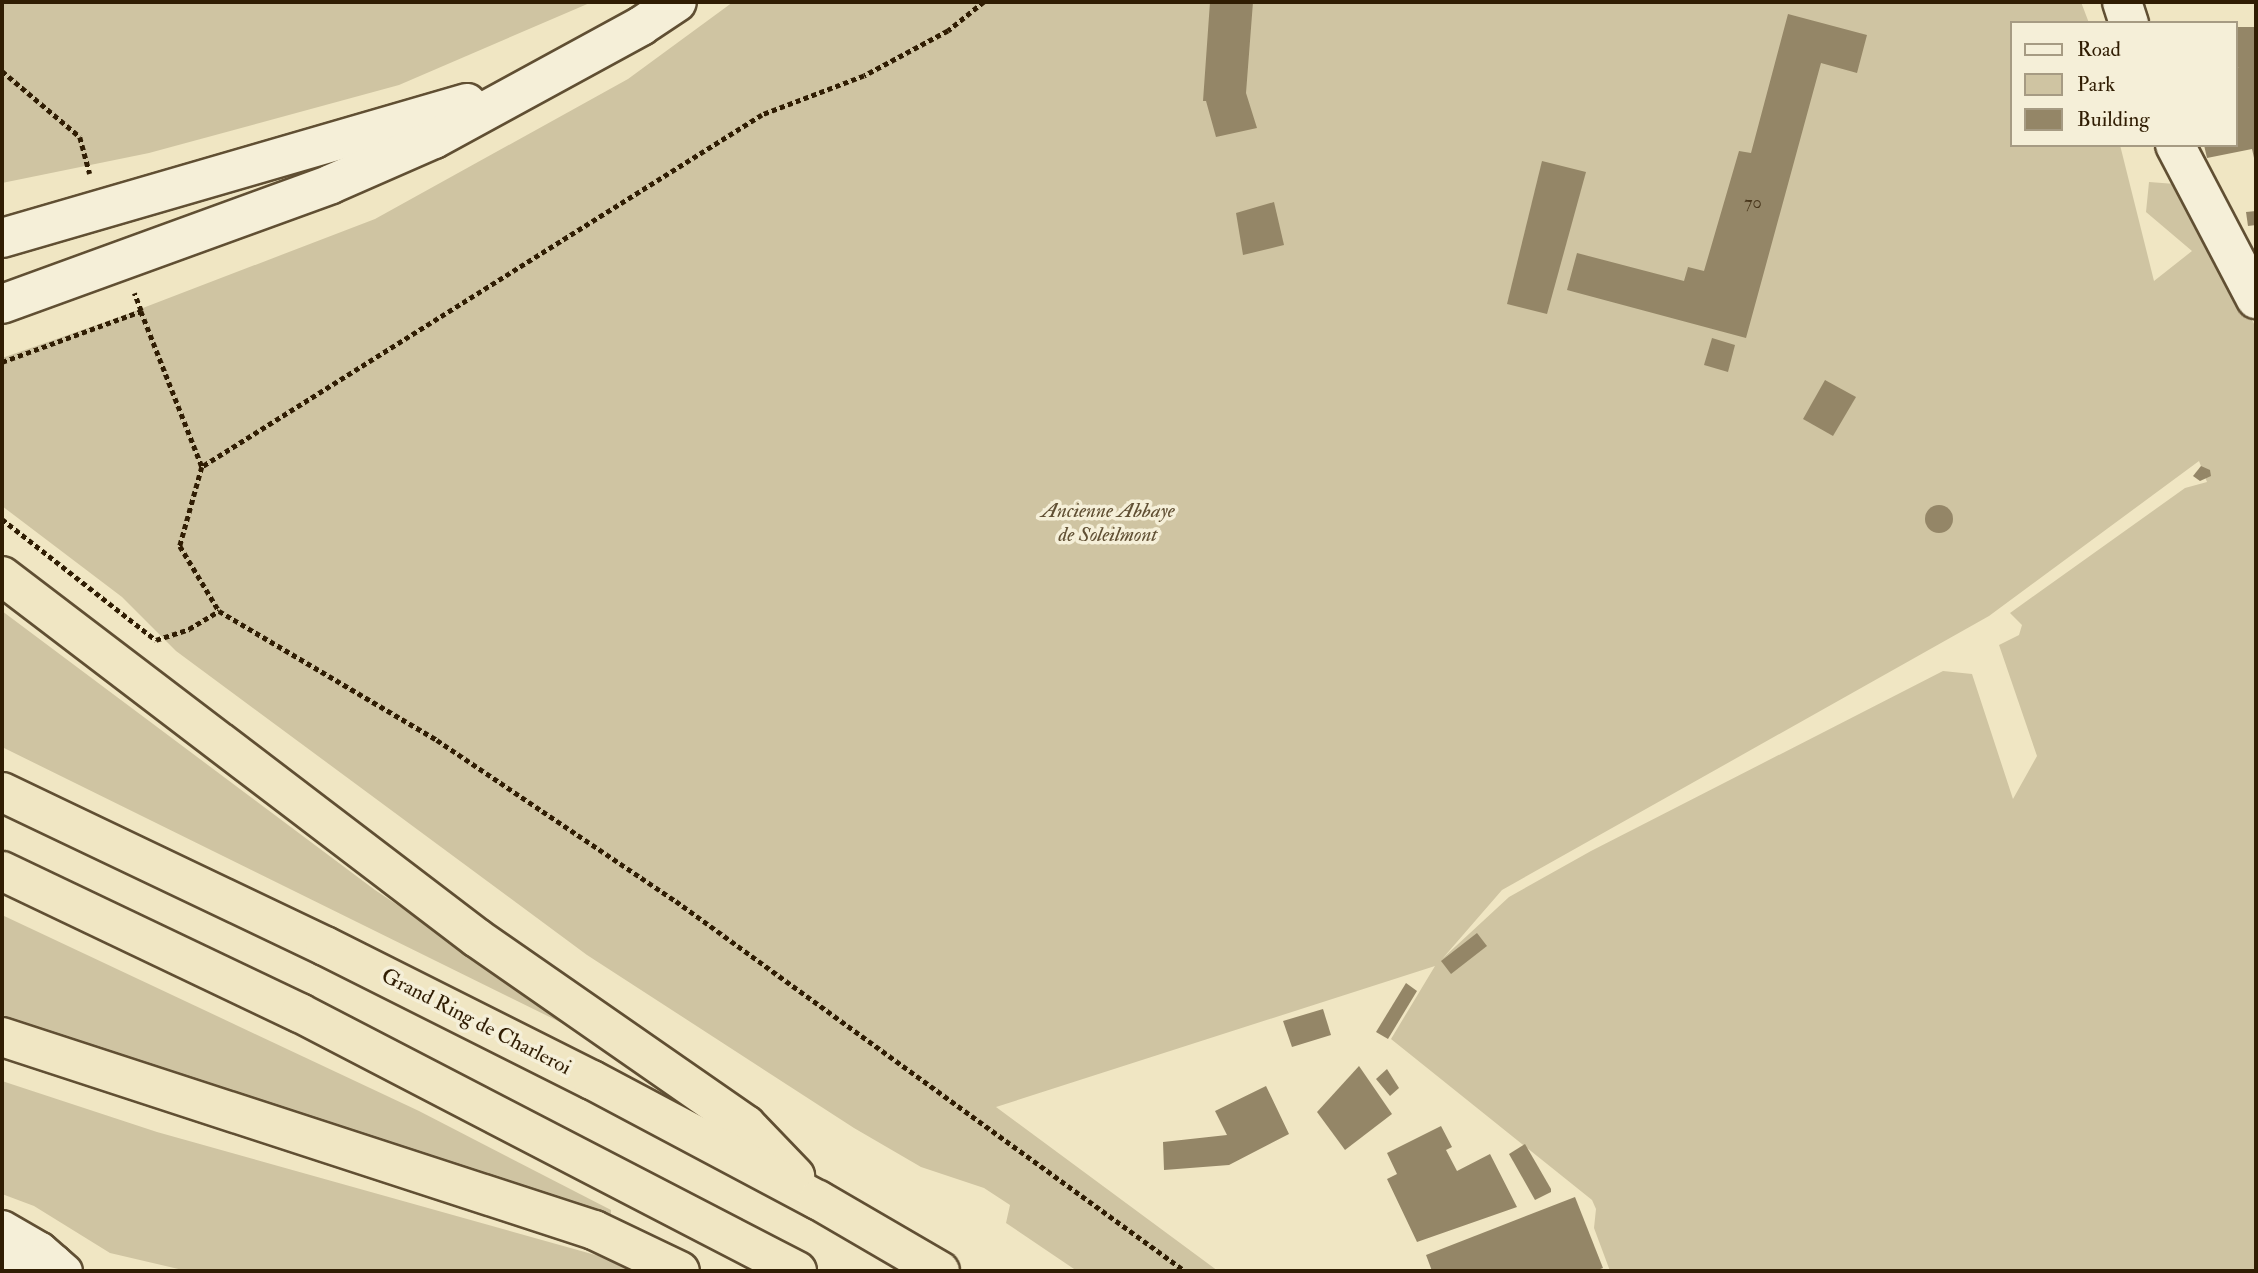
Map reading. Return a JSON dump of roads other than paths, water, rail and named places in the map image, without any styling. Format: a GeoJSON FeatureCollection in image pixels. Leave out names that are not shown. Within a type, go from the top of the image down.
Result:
{"type":"FeatureCollection","features":[{"type":"Feature","properties":{"kind":"highway"},"geometry":{"type":"LineString","coordinates":[[2,576],[477,938],[746,1125],[818,1200]]}},
{"type":"Feature","properties":{"kind":"highway","name":"Grand Ring de Charleroi"},"geometry":{"type":"LineString","coordinates":[[2,792],[337,952],[592,1080],[818,1200],[940,1271]]}},
{"type":"Feature","properties":{"kind":"highway"},"geometry":{"type":"LineString","coordinates":[[2,871],[300,1013],[797,1271]]}},
{"type":"Feature","properties":{"kind":"highway"},"geometry":{"type":"LineString","coordinates":[[2,1037],[594,1230],[680,1271]]}},
{"type":"Feature","properties":{"kind":"main road"},"geometry":{"type":"LineString","coordinates":[[2,304],[331,184],[434,139],[641,26],[677,2]]}},
{"type":"Feature","properties":{"kind":"main road"},"geometry":{"type":"LineString","coordinates":[[2122,2],[2128,21]]}},
{"type":"Feature","properties":{"kind":"main road"},"geometry":{"type":"LineString","coordinates":[[2,239],[286,153],[531,85]]}},
{"type":"Feature","properties":{"kind":"main road"},"geometry":{"type":"LineString","coordinates":[[2176,147],[2256,299]]}},
{"type":"Feature","properties":{"kind":"street"},"geometry":{"type":"LineString","coordinates":[[2,1227],[59,1266]]}},
{"type":"Feature","properties":{"kind":"street"},"geometry":{"type":"LineString","coordinates":[[2,1263],[59,1266]]}},
{"type":"Feature","properties":{"kind":"park label","name":"Ancienne Abbaye de Soleilmont"},"geometry":{"type":"Point","coordinates":[1108,523]}}]}
